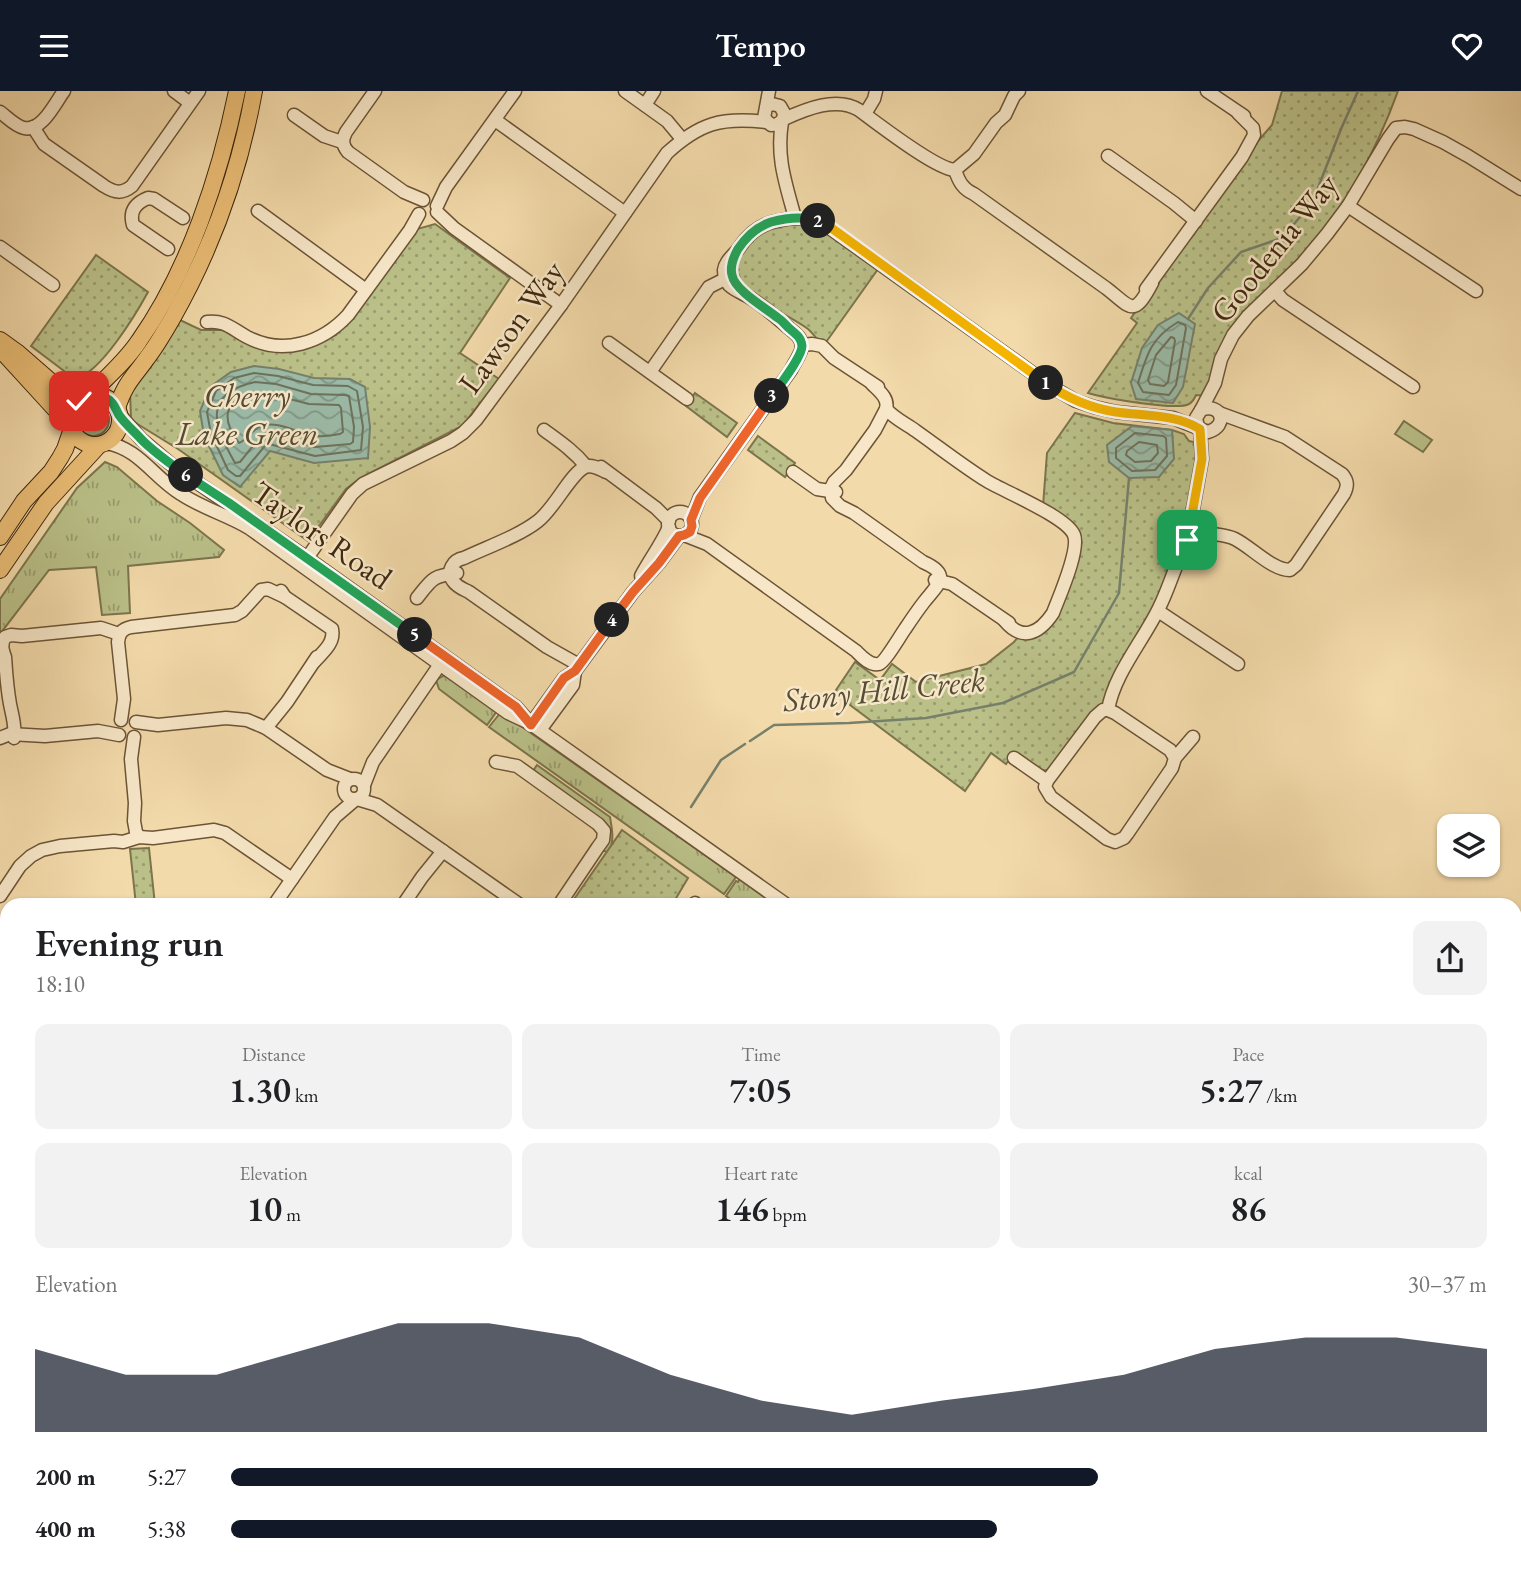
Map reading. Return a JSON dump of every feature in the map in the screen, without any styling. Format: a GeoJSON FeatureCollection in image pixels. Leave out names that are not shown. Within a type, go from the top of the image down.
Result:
{"type":"FeatureCollection","features":[{"type":"Feature","properties":{"kind":"main road"},"geometry":{"type":"LineString","coordinates":[[0,537],[24,501],[60,458],[71,426],[72,411],[139,342],[167,293],[185,257],[210,193],[237,91]]}},
{"type":"Feature","properties":{"kind":"main road"},"geometry":{"type":"LineString","coordinates":[[118,412],[129,380],[154,348],[175,314],[207,246],[233,176],[254,91]]}},
{"type":"Feature","properties":{"kind":"main road"},"geometry":{"type":"LineString","coordinates":[[0,340],[57,387],[86,397],[96,395],[111,401],[118,412],[120,424],[113,438],[103,444],[46,503],[0,571]]}},
{"type":"Feature","properties":{"kind":"main road"},"geometry":{"type":"LineString","coordinates":[[0,349],[71,426],[79,440],[92,445],[103,444]]}},
{"type":"Feature","properties":{"kind":"street"},"geometry":{"type":"LineString","coordinates":[[0,112],[22,127],[33,127],[45,119],[64,91]]}},
{"type":"Feature","properties":{"kind":"street"},"geometry":{"type":"LineString","coordinates":[[174,91],[190,103]]}},
{"type":"Feature","properties":{"kind":"street"},"geometry":{"type":"LineString","coordinates":[[33,127],[44,144],[103,186],[119,192],[132,185],[199,91]]}},
{"type":"Feature","properties":{"kind":"street"},"geometry":{"type":"LineString","coordinates":[[342,142],[375,91]]}},
{"type":"Feature","properties":{"kind":"street"},"geometry":{"type":"LineString","coordinates":[[207,322],[217,321],[257,341],[276,346],[298,345],[317,339],[340,324],[410,230],[446,187],[515,91]]}},
{"type":"Feature","properties":{"kind":"street"},"geometry":{"type":"LineString","coordinates":[[625,91],[667,121],[682,139]]}},
{"type":"Feature","properties":{"kind":"street"},"geometry":{"type":"LineString","coordinates":[[645,105],[654,91]]}},
{"type":"Feature","properties":{"kind":"street"},"geometry":{"type":"LineString","coordinates":[[770,91],[790,219]]}},
{"type":"Feature","properties":{"kind":"street"},"geometry":{"type":"LineString","coordinates":[[862,112],[874,91]]}},
{"type":"Feature","properties":{"kind":"street"},"geometry":{"type":"LineString","coordinates":[[1012,92],[1004,115],[958,174],[974,194],[1114,294],[1135,300],[1152,283],[1253,138],[1251,126],[1207,91]]}},
{"type":"Feature","properties":{"kind":"street","name":"Lawson Way"},"geometry":{"type":"LineString","coordinates":[[307,558],[352,494],[363,484],[452,441],[476,420],[561,305],[667,153],[700,127],[842,103],[862,112],[928,159],[958,174]]}},
{"type":"Feature","properties":{"kind":"street"},"geometry":{"type":"LineString","coordinates":[[294,115],[324,136],[342,142],[348,152],[561,305]]}},
{"type":"Feature","properties":{"kind":"street"},"geometry":{"type":"LineString","coordinates":[[495,120],[625,213]]}},
{"type":"Feature","properties":{"kind":"street","name":"Goodenia Way"},"geometry":{"type":"LineString","coordinates":[[1199,411],[1215,383],[1221,359],[1233,335],[1327,234],[1348,206],[1396,128],[1414,129],[1468,156],[1521,188]]}},
{"type":"Feature","properties":{"kind":"street"},"geometry":{"type":"LineString","coordinates":[[1108,156],[1198,219]]}},
{"type":"Feature","properties":{"kind":"street"},"geometry":{"type":"LineString","coordinates":[[126,190],[136,205]]}},
{"type":"Feature","properties":{"kind":"street"},"geometry":{"type":"LineString","coordinates":[[169,249],[133,225],[131,213],[136,205],[148,198],[154,199],[183,218]]}},
{"type":"Feature","properties":{"kind":"street"},"geometry":{"type":"LineString","coordinates":[[1348,206],[1476,291]]}},
{"type":"Feature","properties":{"kind":"street"},"geometry":{"type":"LineString","coordinates":[[258,211],[366,290]]}},
{"type":"Feature","properties":{"kind":"street"},"geometry":{"type":"LineString","coordinates":[[729,280],[735,255],[752,232],[766,224],[806,218],[824,224],[1068,397],[1104,410],[1173,418],[1208,432],[1218,420]]}},
{"type":"Feature","properties":{"kind":"street"},"geometry":{"type":"LineString","coordinates":[[0,247],[53,285]]}},
{"type":"Feature","properties":{"kind":"street"},"geometry":{"type":"LineString","coordinates":[[729,280],[779,318],[807,346]]}},
{"type":"Feature","properties":{"kind":"street"},"geometry":{"type":"LineString","coordinates":[[650,372],[709,287],[729,280]]}},
{"type":"Feature","properties":{"kind":"street"},"geometry":{"type":"LineString","coordinates":[[1275,291],[1283,300],[1413,387]]}},
{"type":"Feature","properties":{"kind":"street"},"geometry":{"type":"LineString","coordinates":[[609,343],[687,399]]}},
{"type":"Feature","properties":{"kind":"street"},"geometry":{"type":"LineString","coordinates":[[533,726],[573,685],[577,668],[633,592],[664,538],[680,524],[700,498],[791,370],[800,352],[807,346],[822,346],[834,358],[872,384],[886,399],[889,411],[900,422],[987,481],[1044,510],[1064,524],[1075,540],[1065,582],[1053,613],[1042,625],[1023,630],[1004,620],[953,585],[937,580],[923,562],[854,513],[834,491],[817,489],[793,472]]}},
{"type":"Feature","properties":{"kind":"street","name":"Goodenia Way"},"geometry":{"type":"LineString","coordinates":[[1215,383],[1218,420]]}},
{"type":"Feature","properties":{"kind":"street"},"geometry":{"type":"LineString","coordinates":[[1173,418],[1209,407],[1218,420],[1244,423],[1272,431],[1342,474],[1348,483],[1347,488],[1290,570],[1278,568],[1237,540],[1200,533],[1192,526],[1202,459],[1218,420]]}},
{"type":"Feature","properties":{"kind":"street"},"geometry":{"type":"LineString","coordinates":[[834,491],[889,411]]}},
{"type":"Feature","properties":{"kind":"street"},"geometry":{"type":"LineString","coordinates":[[1199,411],[1196,423],[1199,428],[1202,459]]}},
{"type":"Feature","properties":{"kind":"street","name":"Taylors Road"},"geometry":{"type":"LineString","coordinates":[[118,412],[141,439],[173,466],[307,558],[508,713],[533,726],[777,898]]}},
{"type":"Feature","properties":{"kind":"street"},"geometry":{"type":"LineString","coordinates":[[544,430],[568,447],[585,464]]}},
{"type":"Feature","properties":{"kind":"street","name":"Taylors Road"},"geometry":{"type":"LineString","coordinates":[[103,444],[121,447],[133,453],[182,495],[249,528],[443,661]]}},
{"type":"Feature","properties":{"kind":"street"},"geometry":{"type":"LineString","coordinates":[[454,574],[450,571],[458,559],[525,529],[545,515],[576,469],[589,460],[869,662],[877,664],[885,660],[937,580]]}},
{"type":"Feature","properties":{"kind":"street"},"geometry":{"type":"LineString","coordinates":[[1108,710],[1112,692],[1158,611],[1184,547],[1196,530]]}},
{"type":"Feature","properties":{"kind":"street"},"geometry":{"type":"LineString","coordinates":[[454,574],[456,585],[469,591],[577,668]]}},
{"type":"Feature","properties":{"kind":"street"},"geometry":{"type":"LineString","coordinates":[[417,598],[435,577],[454,574]]}},
{"type":"Feature","properties":{"kind":"street"},"geometry":{"type":"LineString","coordinates":[[138,833],[118,642],[123,629],[235,615],[261,590],[268,589],[285,597],[312,616],[324,628],[326,635],[314,662],[268,729]]}},
{"type":"Feature","properties":{"kind":"street"},"geometry":{"type":"LineString","coordinates":[[1158,611],[1238,664]]}},
{"type":"Feature","properties":{"kind":"street"},"geometry":{"type":"LineString","coordinates":[[119,634],[101,628],[12,639],[8,643],[5,657],[10,703],[8,737],[46,736],[235,718],[253,721],[512,898]]}},
{"type":"Feature","properties":{"kind":"street"},"geometry":{"type":"LineString","coordinates":[[279,898],[443,661]]}},
{"type":"Feature","properties":{"kind":"street"},"geometry":{"type":"LineString","coordinates":[[1175,758],[1170,750],[1108,710],[1099,712],[1046,781],[1045,787],[1051,797],[1107,839],[1115,842],[1127,834],[1172,768],[1175,758],[1193,737]]}},
{"type":"Feature","properties":{"kind":"street"},"geometry":{"type":"LineString","coordinates":[[1014,758],[1046,781]]}},
{"type":"Feature","properties":{"kind":"street"},"geometry":{"type":"LineString","coordinates":[[496,762],[517,766],[602,828],[603,841],[564,898]]}},
{"type":"Feature","properties":{"kind":"street"},"geometry":{"type":"LineString","coordinates":[[0,896],[20,866],[42,850],[114,841],[138,833],[160,836],[219,831],[292,879]]}},
{"type":"Feature","properties":{"kind":"street"},"geometry":{"type":"LineString","coordinates":[[408,898],[441,849]]}},
{"type":"Feature","properties":{"kind":"green space"},"geometry":{"type":"Polygon","coordinates":[[[1282,91],[1398,91],[1381,134],[1349,194],[1308,249],[1244,315],[1204,396],[1196,395],[1189,404],[1170,406],[1124,401],[1088,393],[1137,323],[1131,318],[1272,125],[1282,91]]]}},
{"type":"Feature","properties":{"kind":"green space"},"geometry":{"type":"Polygon","coordinates":[[[794,223],[820,227],[878,269],[824,345],[808,329],[750,292],[736,275],[741,255],[755,237],[766,230],[794,223]]]}},
{"type":"Feature","properties":{"kind":"green space"},"geometry":{"type":"Polygon","coordinates":[[[435,224],[510,278],[460,353],[499,379],[462,426],[360,478],[346,489],[308,541],[178,449],[131,420],[130,390],[178,319],[201,330],[223,330],[302,350],[336,335],[417,229],[435,224]]]}},
{"type":"Feature","properties":{"kind":"green space"},"geometry":{"type":"Polygon","coordinates":[[[96,255],[148,292],[107,354],[97,365],[77,378],[31,346],[96,255]]]}},
{"type":"Feature","properties":{"kind":"green space"},"geometry":{"type":"Polygon","coordinates":[[[695,393],[737,423],[727,437],[686,406],[695,393]]]}},
{"type":"Feature","properties":{"kind":"green space"},"geometry":{"type":"Polygon","coordinates":[[[93,404],[104,409],[109,420],[104,431],[93,436],[82,431],[77,420],[82,409],[93,404]]]}},
{"type":"Feature","properties":{"kind":"green space"},"geometry":{"type":"Polygon","coordinates":[[[1075,413],[1113,423],[1172,430],[1184,434],[1189,441],[1198,443],[1185,535],[1172,570],[1104,702],[1051,769],[1036,769],[1014,753],[1006,764],[991,753],[965,791],[834,693],[855,662],[880,680],[892,664],[916,682],[986,664],[1019,636],[1041,630],[1080,540],[1043,506],[1047,453],[1075,413]]]}},
{"type":"Feature","properties":{"kind":"green space"},"geometry":{"type":"Polygon","coordinates":[[[1404,421],[1432,440],[1423,452],[1395,434],[1404,421]]]}},
{"type":"Feature","properties":{"kind":"green space"},"geometry":{"type":"Polygon","coordinates":[[[758,436],[795,463],[785,477],[748,450],[758,436]]]}},
{"type":"Feature","properties":{"kind":"green space"},"geometry":{"type":"Polygon","coordinates":[[[105,462],[117,467],[157,501],[224,550],[219,557],[128,566],[130,613],[102,615],[96,567],[49,570],[0,634],[0,599],[77,488],[105,462]]]}},
{"type":"Feature","properties":{"kind":"green space"},"geometry":{"type":"Polygon","coordinates":[[[445,675],[497,711],[487,725],[439,689],[436,680],[445,675]]]}},
{"type":"Feature","properties":{"kind":"green space"},"geometry":{"type":"Polygon","coordinates":[[[501,712],[736,877],[724,894],[489,727],[501,712]]]}},
{"type":"Feature","properties":{"kind":"green space"},"geometry":{"type":"Polygon","coordinates":[[[537,765],[610,817],[612,840],[608,853],[603,850],[609,836],[608,827],[533,771],[537,765]]]}},
{"type":"Feature","properties":{"kind":"green space"},"geometry":{"type":"Polygon","coordinates":[[[622,830],[688,878],[676,898],[575,898],[622,830]]]}},
{"type":"Feature","properties":{"kind":"green space"},"geometry":{"type":"Polygon","coordinates":[[[149,848],[154,898],[135,898],[130,849],[149,848]]]}},
{"type":"Feature","properties":{"kind":"green space"},"geometry":{"type":"Polygon","coordinates":[[[740,879],[766,898],[726,896],[736,881],[740,879]]]}},
{"type":"Feature","properties":{"kind":"water"},"geometry":{"type":"Polygon","coordinates":[[[1179,313],[1195,324],[1183,387],[1173,403],[1136,399],[1131,383],[1142,348],[1158,325],[1179,313]]]}},
{"type":"Feature","properties":{"kind":"water","name":"Cherry Lake Green"},"geometry":{"type":"Polygon","coordinates":[[[254,366],[314,378],[350,379],[365,387],[370,427],[368,458],[314,463],[270,451],[240,487],[223,475],[204,436],[200,411],[210,387],[231,372],[254,366]]]}},
{"type":"Feature","properties":{"kind":"water"},"geometry":{"type":"Polygon","coordinates":[[[1132,426],[1172,430],[1174,459],[1159,477],[1129,478],[1109,462],[1107,445],[1132,426]]]}},
{"type":"Feature","properties":{"kind":"waterway","name":"Stony Hill Creek"},"geometry":{"type":"LineString","coordinates":[[1188,319],[1208,288],[1241,252],[1282,238],[1312,203],[1358,91]]}},
{"type":"Feature","properties":{"kind":"waterway","name":"Stony Hill Creek"},"geometry":{"type":"LineString","coordinates":[[750,741],[774,725],[926,718],[1003,703],[1074,672],[1119,593],[1129,478]]}},
{"type":"Feature","properties":{"kind":"waterway","name":"Stony Hill Creek"},"geometry":{"type":"LineString","coordinates":[[691,807],[721,760],[745,744]]}},
{"type":"Feature","properties":{"kind":"route"},"geometry":{"type":"LineString","coordinates":[[79,401],[96,395],[111,401],[120,415],[156,453],[516,707],[531,725],[564,678],[575,671],[671,545],[679,536],[690,532],[691,520],[700,498],[791,370],[802,348],[799,337],[779,318],[751,298],[735,281],[731,271],[735,255],[752,232],[775,221],[806,218],[830,227],[1068,397],[1104,410],[1173,418],[1200,429],[1202,459],[1191,520],[1196,530],[1187,540]]}}]}
